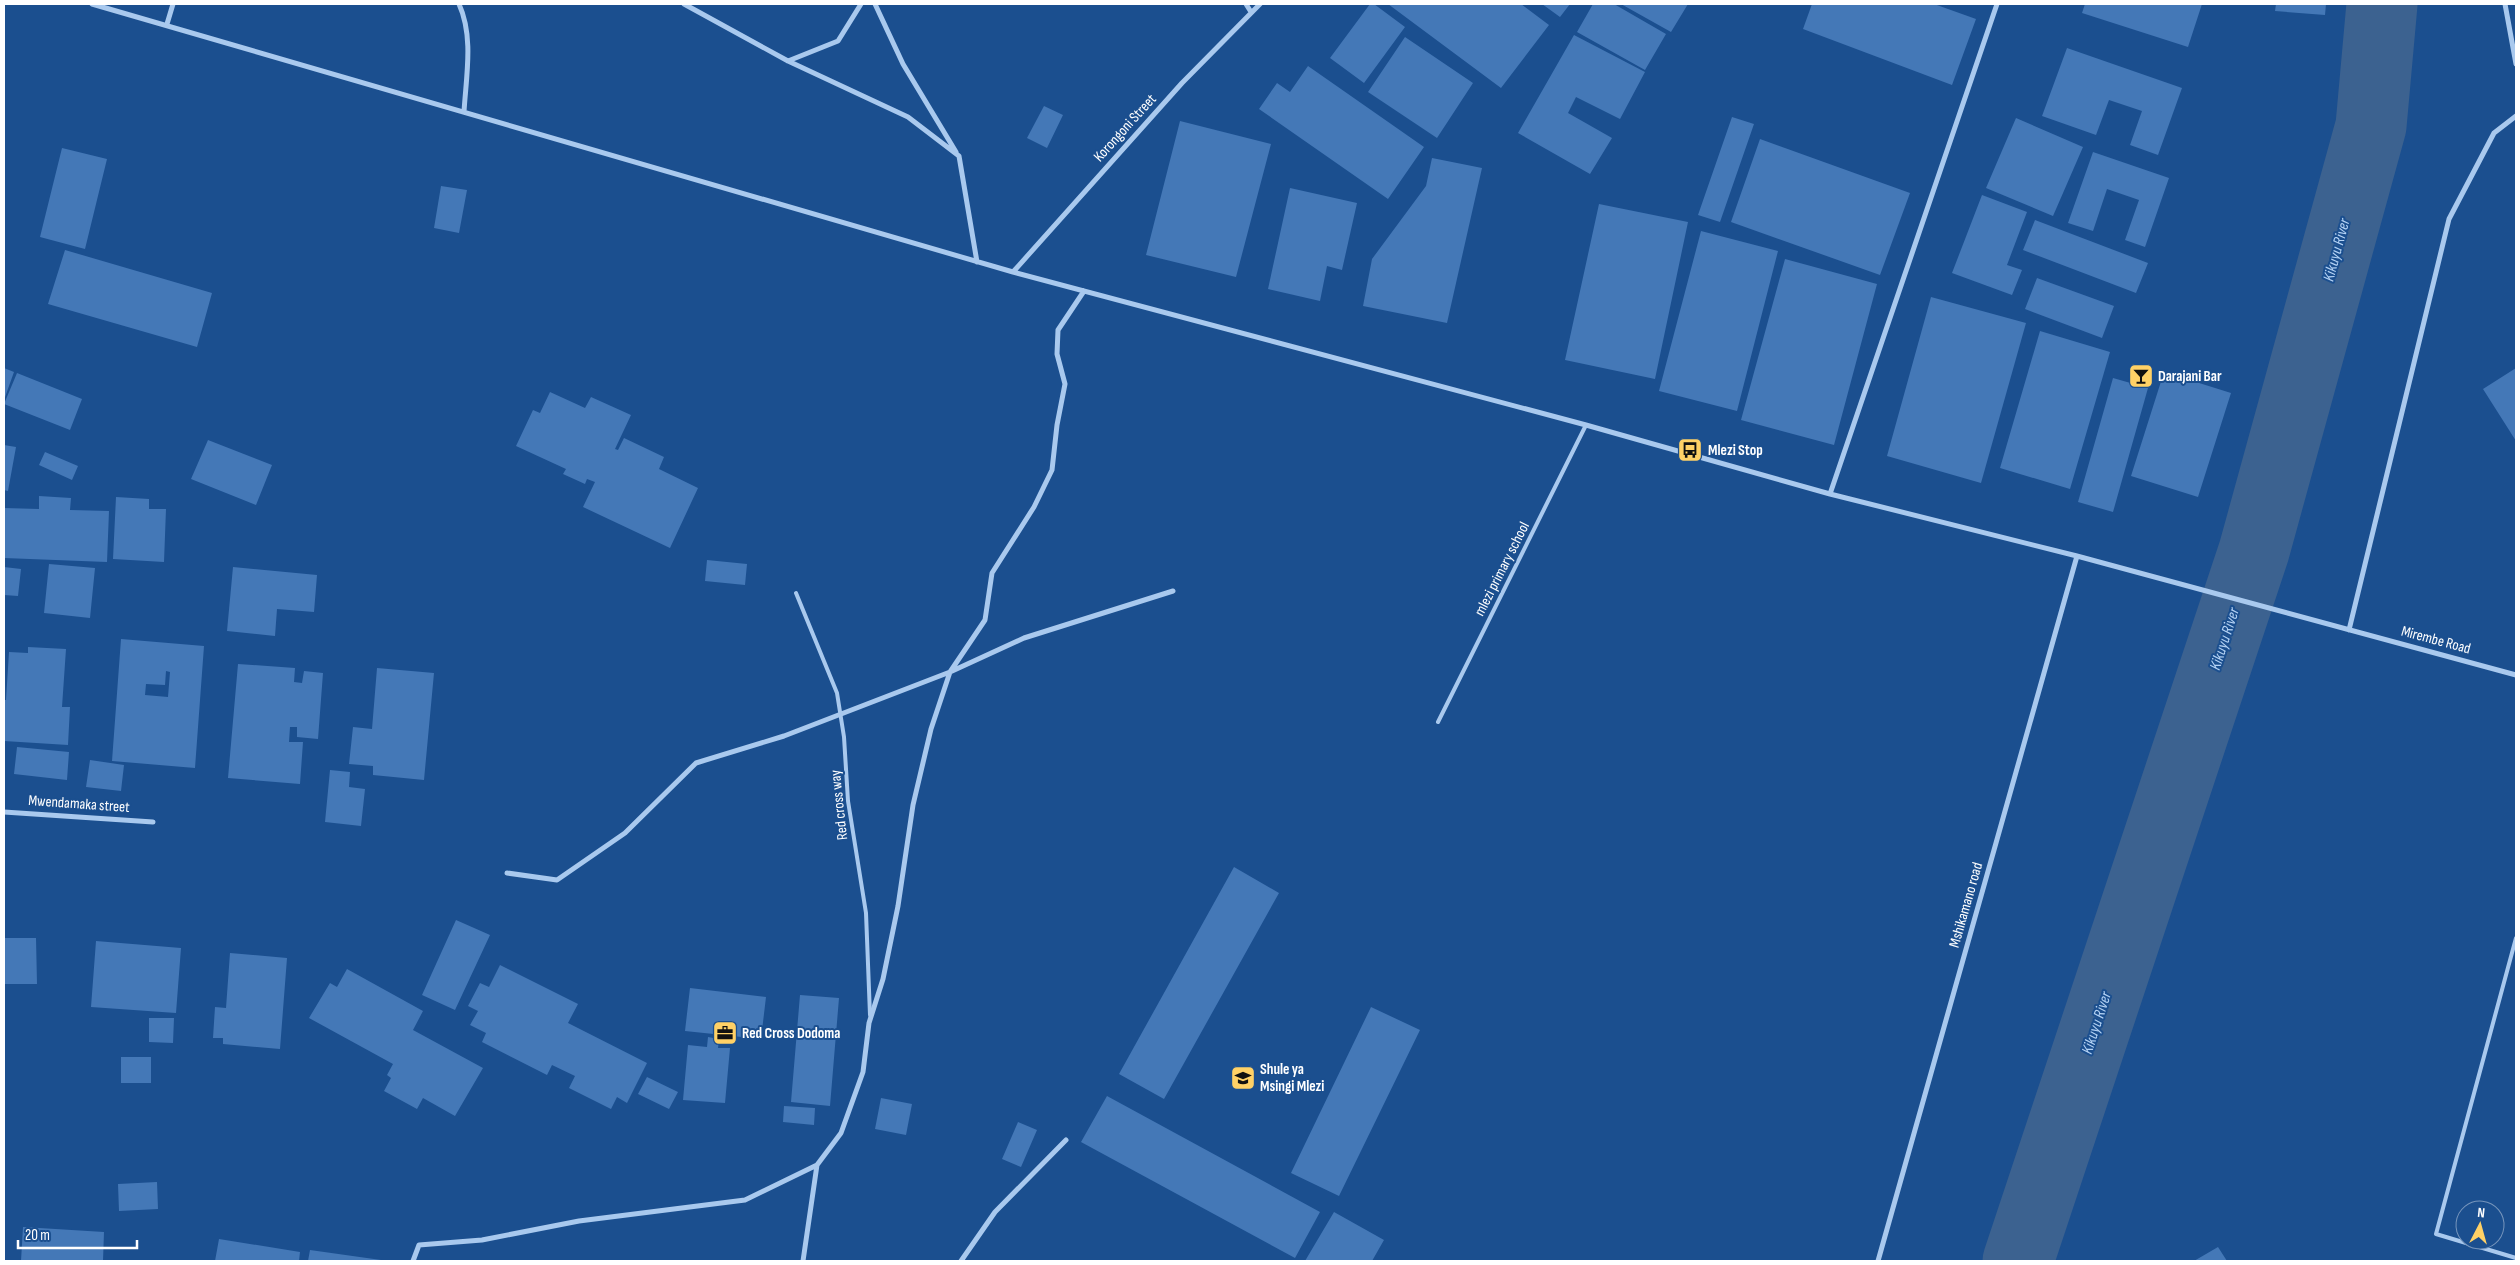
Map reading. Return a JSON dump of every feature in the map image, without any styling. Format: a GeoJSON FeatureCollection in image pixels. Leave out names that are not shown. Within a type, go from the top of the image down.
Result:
{"type":"FeatureCollection","features":[{"type":"Feature","properties":{"kind":"street","name":"Mirembe Road"},"geometry":{"type":"LineString","coordinates":[[92,4],[167,24],[1013,272],[1586,425],[1830,494],[2077,556],[2516,675]]}},
{"type":"Feature","properties":{"kind":"street"},"geometry":{"type":"LineString","coordinates":[[167,24],[173,4]]}},
{"type":"Feature","properties":{"kind":"street"},"geometry":{"type":"LineString","coordinates":[[459,4],[465,16],[468,46],[464,112]]}},
{"type":"Feature","properties":{"kind":"street"},"geometry":{"type":"LineString","coordinates":[[684,4],[788,61],[908,117],[959,156]]}},
{"type":"Feature","properties":{"kind":"street"},"geometry":{"type":"LineString","coordinates":[[788,61],[838,41],[861,4]]}},
{"type":"Feature","properties":{"kind":"street"},"geometry":{"type":"LineString","coordinates":[[875,4],[903,64],[959,156],[977,262]]}},
{"type":"Feature","properties":{"kind":"street"},"geometry":{"type":"LineString","coordinates":[[1246,4],[1251,12]]}},
{"type":"Feature","properties":{"kind":"street","name":"Korongoni Street"},"geometry":{"type":"LineString","coordinates":[[1013,272],[1182,83],[1260,4]]}},
{"type":"Feature","properties":{"kind":"street"},"geometry":{"type":"LineString","coordinates":[[1830,494],[1997,4]]}},
{"type":"Feature","properties":{"kind":"street"},"geometry":{"type":"LineString","coordinates":[[2505,4],[2516,64]]}},
{"type":"Feature","properties":{"kind":"street"},"geometry":{"type":"LineString","coordinates":[[2349,630],[2449,219],[2494,133],[2516,116]]}},
{"type":"Feature","properties":{"kind":"street"},"geometry":{"type":"LineString","coordinates":[[413,1261],[419,1245],[482,1240],[578,1221],[746,1200],[817,1165],[841,1133],[863,1072],[869,1023],[883,978],[898,906],[913,805],[931,729],[950,672],[985,620],[992,573],[1034,507],[1052,470],[1057,425],[1066,384],[1057,354],[1058,330],[1084,291]]}},
{"type":"Feature","properties":{"kind":"street","name":"Mshikamano road"},"geometry":{"type":"LineString","coordinates":[[1878,1261],[2077,556]]}},
{"type":"Feature","properties":{"kind":"street"},"geometry":{"type":"LineString","coordinates":[[507,873],[557,880],[625,833],[696,762],[784,736],[950,672],[1024,638],[1173,591]]}},
{"type":"Feature","properties":{"kind":"street","name":"Mwendamaka street"},"geometry":{"type":"LineString","coordinates":[[4,812],[154,822]]}},
{"type":"Feature","properties":{"kind":"street"},"geometry":{"type":"LineString","coordinates":[[961,1261],[995,1212],[1066,1140]]}},
{"type":"Feature","properties":{"kind":"street"},"geometry":{"type":"LineString","coordinates":[[803,1261],[817,1165]]}},
{"type":"Feature","properties":{"kind":"lane","name":"mlezi primary school"},"geometry":{"type":"LineString","coordinates":[[1438,722],[1586,425]]}},
{"type":"Feature","properties":{"kind":"lane","name":"Red cross way"},"geometry":{"type":"LineString","coordinates":[[796,593],[837,693],[844,736],[848,801],[866,913],[871,1000],[869,1023]]}},
{"type":"Feature","properties":{"kind":"lane"},"geometry":{"type":"LineString","coordinates":[[2516,938],[2436,1234],[2516,1258]]}},
{"type":"Feature","properties":{"kind":"building"},"geometry":{"type":"Polygon","coordinates":[[[1370,4],[1374,4],[1405,27],[1364,83],[1330,58],[1370,4]]]}},
{"type":"Feature","properties":{"kind":"building"},"geometry":{"type":"Polygon","coordinates":[[[1388,4],[1521,4],[1549,25],[1501,88],[1388,4]]]}},
{"type":"Feature","properties":{"kind":"building"},"geometry":{"type":"Polygon","coordinates":[[[1542,4],[1570,4],[1560,17],[1542,4]]]}},
{"type":"Feature","properties":{"kind":"building"},"geometry":{"type":"Polygon","coordinates":[[[1593,4],[1614,4],[1666,34],[1645,70],[1577,32],[1593,4]]]}},
{"type":"Feature","properties":{"kind":"building"},"geometry":{"type":"Polygon","coordinates":[[[1621,4],[1688,4],[1671,32],[1621,4]]]}},
{"type":"Feature","properties":{"kind":"building"},"geometry":{"type":"Polygon","coordinates":[[[1812,4],[1934,4],[1976,19],[1952,85],[1803,29],[1812,4]]]}},
{"type":"Feature","properties":{"kind":"building"},"geometry":{"type":"Polygon","coordinates":[[[2085,4],[2202,4],[2188,47],[2082,13],[2085,4]]]}},
{"type":"Feature","properties":{"kind":"building"},"geometry":{"type":"Polygon","coordinates":[[[2276,4],[2326,4],[2325,15],[2275,11],[2276,4]]]}},
{"type":"Feature","properties":{"kind":"building"},"geometry":{"type":"Polygon","coordinates":[[[1574,35],[1645,72],[1620,119],[1576,97],[1568,113],[1612,138],[1590,174],[1518,133],[1574,35]]]}},
{"type":"Feature","properties":{"kind":"building"},"geometry":{"type":"Polygon","coordinates":[[[1405,37],[1473,83],[1437,138],[1368,92],[1405,37]]]}},
{"type":"Feature","properties":{"kind":"building"},"geometry":{"type":"Polygon","coordinates":[[[2067,48],[2182,88],[2158,155],[2130,145],[2142,111],[2109,100],[2096,135],[2042,116],[2067,48]]]}},
{"type":"Feature","properties":{"kind":"building"},"geometry":{"type":"Polygon","coordinates":[[[1308,66],[1424,147],[1388,199],[1259,109],[1277,83],[1290,92],[1308,66]]]}},
{"type":"Feature","properties":{"kind":"building"},"geometry":{"type":"Polygon","coordinates":[[[1044,106],[1063,115],[1047,148],[1027,138],[1044,106]]]}},
{"type":"Feature","properties":{"kind":"building"},"geometry":{"type":"Polygon","coordinates":[[[1732,117],[1754,124],[1720,222],[1698,215],[1732,117]]]}},
{"type":"Feature","properties":{"kind":"building"},"geometry":{"type":"Polygon","coordinates":[[[2016,118],[2083,147],[2053,216],[1986,188],[2016,118]]]}},
{"type":"Feature","properties":{"kind":"building"},"geometry":{"type":"Polygon","coordinates":[[[1180,121],[1271,144],[1236,277],[1146,255],[1180,121]]]}},
{"type":"Feature","properties":{"kind":"building"},"geometry":{"type":"Polygon","coordinates":[[[1760,139],[1910,193],[1880,275],[1731,222],[1760,139]]]}},
{"type":"Feature","properties":{"kind":"building"},"geometry":{"type":"Polygon","coordinates":[[[62,148],[107,159],[85,249],[40,237],[62,148]]]}},
{"type":"Feature","properties":{"kind":"building"},"geometry":{"type":"Polygon","coordinates":[[[2093,152],[2169,178],[2145,247],[2125,240],[2139,200],[2107,189],[2093,231],[2068,223],[2093,152]]]}},
{"type":"Feature","properties":{"kind":"building"},"geometry":{"type":"Polygon","coordinates":[[[1432,158],[1482,168],[1447,323],[1363,306],[1372,259],[1426,186],[1432,158]]]}},
{"type":"Feature","properties":{"kind":"building"},"geometry":{"type":"Polygon","coordinates":[[[441,186],[467,190],[459,233],[434,228],[441,186]]]}},
{"type":"Feature","properties":{"kind":"building"},"geometry":{"type":"Polygon","coordinates":[[[1290,188],[1357,203],[1342,270],[1327,266],[1320,301],[1268,289],[1290,188]]]}},
{"type":"Feature","properties":{"kind":"building"},"geometry":{"type":"Polygon","coordinates":[[[1982,195],[2027,212],[2007,265],[2022,270],[2012,295],[1952,273],[1982,195]]]}},
{"type":"Feature","properties":{"kind":"building"},"geometry":{"type":"Polygon","coordinates":[[[1599,204],[1688,222],[1655,379],[1565,360],[1599,204]]]}},
{"type":"Feature","properties":{"kind":"building"},"geometry":{"type":"Polygon","coordinates":[[[2035,220],[2148,263],[2136,293],[2023,250],[2035,220]]]}},
{"type":"Feature","properties":{"kind":"building"},"geometry":{"type":"Polygon","coordinates":[[[1701,231],[1778,251],[1737,411],[1659,391],[1701,231]]]}},
{"type":"Feature","properties":{"kind":"building"},"geometry":{"type":"Polygon","coordinates":[[[65,250],[212,293],[197,347],[48,304],[65,250]]]}},
{"type":"Feature","properties":{"kind":"building"},"geometry":{"type":"Polygon","coordinates":[[[1785,259],[1877,284],[1834,445],[1741,420],[1785,259]]]}},
{"type":"Feature","properties":{"kind":"building"},"geometry":{"type":"Polygon","coordinates":[[[2037,278],[2114,306],[2102,338],[2025,309],[2037,278]]]}},
{"type":"Feature","properties":{"kind":"building"},"geometry":{"type":"Polygon","coordinates":[[[1931,297],[2026,323],[1981,483],[1887,456],[1931,297]]]}},
{"type":"Feature","properties":{"kind":"building"},"geometry":{"type":"Polygon","coordinates":[[[2040,331],[2110,352],[2070,489],[2000,468],[2040,331]]]}},
{"type":"Feature","properties":{"kind":"building"},"geometry":{"type":"Polygon","coordinates":[[[4,368],[14,372],[4,400],[4,368]]]}},
{"type":"Feature","properties":{"kind":"building"},"geometry":{"type":"Polygon","coordinates":[[[2516,368],[2516,441],[2483,389],[2516,368]]]}},
{"type":"Feature","properties":{"kind":"building"},"geometry":{"type":"Polygon","coordinates":[[[2164,372],[2231,393],[2198,497],[2131,476],[2164,372]]]}},
{"type":"Feature","properties":{"kind":"building"},"geometry":{"type":"Polygon","coordinates":[[[17,373],[82,399],[70,430],[4,404],[17,373]]]}},
{"type":"Feature","properties":{"kind":"building"},"geometry":{"type":"Polygon","coordinates":[[[2113,378],[2148,388],[2113,512],[2078,502],[2113,378]]]}},
{"type":"Feature","properties":{"kind":"building"},"geometry":{"type":"Polygon","coordinates":[[[550,392],[585,408],[591,397],[631,415],[615,449],[618,450],[624,438],[664,457],[659,469],[698,488],[670,548],[583,507],[595,482],[587,479],[585,484],[563,474],[566,469],[516,446],[533,410],[540,413],[550,392]]]}},
{"type":"Feature","properties":{"kind":"building"},"geometry":{"type":"Polygon","coordinates":[[[208,440],[272,465],[256,505],[191,479],[208,440]]]}},
{"type":"Feature","properties":{"kind":"building"},"geometry":{"type":"Polygon","coordinates":[[[4,445],[16,447],[8,491],[4,490],[4,445]]]}},
{"type":"Feature","properties":{"kind":"building"},"geometry":{"type":"Polygon","coordinates":[[[45,452],[78,466],[72,480],[39,465],[45,452]]]}},
{"type":"Feature","properties":{"kind":"building"},"geometry":{"type":"Polygon","coordinates":[[[39,496],[71,498],[70,510],[109,511],[107,562],[4,558],[4,508],[39,509],[39,496]]]}},
{"type":"Feature","properties":{"kind":"building"},"geometry":{"type":"Polygon","coordinates":[[[116,497],[149,499],[149,509],[166,509],[164,562],[113,559],[116,497]]]}},
{"type":"Feature","properties":{"kind":"building"},"geometry":{"type":"Polygon","coordinates":[[[707,560],[747,564],[745,585],[705,581],[707,560]]]}},
{"type":"Feature","properties":{"kind":"building"},"geometry":{"type":"Polygon","coordinates":[[[49,564],[95,568],[90,618],[44,613],[49,564]]]}},
{"type":"Feature","properties":{"kind":"building"},"geometry":{"type":"Polygon","coordinates":[[[4,567],[21,569],[18,596],[4,595],[4,567]]]}},
{"type":"Feature","properties":{"kind":"building"},"geometry":{"type":"Polygon","coordinates":[[[233,567],[317,575],[314,612],[277,609],[275,636],[227,631],[233,567]]]}},
{"type":"Feature","properties":{"kind":"building"},"geometry":{"type":"Polygon","coordinates":[[[121,639],[204,646],[195,768],[112,761],[121,639]],[[166,671],[165,685],[146,684],[145,695],[168,697],[170,672],[166,671]]]}},
{"type":"Feature","properties":{"kind":"building"},"geometry":{"type":"Polygon","coordinates":[[[28,647],[66,649],[62,707],[70,707],[68,745],[4,741],[4,700],[6,700],[9,652],[28,653],[28,647]]]}},
{"type":"Feature","properties":{"kind":"building"},"geometry":{"type":"Polygon","coordinates":[[[238,664],[295,668],[294,682],[302,683],[304,671],[323,673],[318,739],[297,737],[297,727],[290,727],[289,742],[303,742],[300,784],[228,778],[238,664]]]}},
{"type":"Feature","properties":{"kind":"building"},"geometry":{"type":"Polygon","coordinates":[[[377,668],[434,673],[424,780],[373,775],[373,766],[349,764],[353,727],[372,729],[377,668]]]}},
{"type":"Feature","properties":{"kind":"building"},"geometry":{"type":"Polygon","coordinates":[[[17,747],[69,752],[67,780],[14,774],[17,747]]]}},
{"type":"Feature","properties":{"kind":"building"},"geometry":{"type":"Polygon","coordinates":[[[90,760],[124,765],[121,791],[86,787],[90,760]]]}},
{"type":"Feature","properties":{"kind":"building"},"geometry":{"type":"Polygon","coordinates":[[[330,770],[350,772],[349,787],[365,789],[361,826],[325,822],[330,770]]]}},
{"type":"Feature","properties":{"kind":"building"},"geometry":{"type":"Polygon","coordinates":[[[1234,867],[1279,893],[1164,1099],[1119,1074],[1234,867]]]}},
{"type":"Feature","properties":{"kind":"building"},"geometry":{"type":"Polygon","coordinates":[[[456,920],[490,935],[455,1010],[422,995],[456,920]]]}},
{"type":"Feature","properties":{"kind":"building"},"geometry":{"type":"Polygon","coordinates":[[[4,938],[36,938],[37,984],[4,984],[4,938]]]}},
{"type":"Feature","properties":{"kind":"building"},"geometry":{"type":"Polygon","coordinates":[[[96,941],[181,948],[176,1013],[91,1007],[96,941]]]}},
{"type":"Feature","properties":{"kind":"building"},"geometry":{"type":"Polygon","coordinates":[[[230,953],[287,958],[280,1049],[223,1044],[223,1038],[213,1038],[215,1007],[226,1008],[230,953]]]}},
{"type":"Feature","properties":{"kind":"building"},"geometry":{"type":"Polygon","coordinates":[[[500,965],[578,1004],[568,1023],[647,1063],[627,1103],[617,1097],[611,1109],[569,1088],[575,1076],[552,1065],[547,1075],[482,1042],[486,1033],[470,1025],[478,1011],[468,1006],[480,983],[489,987],[500,965]]]}},
{"type":"Feature","properties":{"kind":"building"},"geometry":{"type":"Polygon","coordinates":[[[347,969],[423,1011],[413,1030],[483,1068],[455,1116],[423,1098],[417,1109],[384,1091],[391,1078],[387,1075],[393,1064],[309,1018],[330,983],[337,987],[347,969]]]}},
{"type":"Feature","properties":{"kind":"building"},"geometry":{"type":"Polygon","coordinates":[[[690,988],[766,997],[761,1039],[685,1031],[690,988]]]}},
{"type":"Feature","properties":{"kind":"building"},"geometry":{"type":"Polygon","coordinates":[[[800,995],[839,998],[830,1106],[791,1102],[800,995]]]}},
{"type":"Feature","properties":{"kind":"building"},"geometry":{"type":"Polygon","coordinates":[[[1371,1007],[1420,1030],[1339,1196],[1291,1173],[1371,1007]]]}},
{"type":"Feature","properties":{"kind":"building"},"geometry":{"type":"Polygon","coordinates":[[[149,1018],[174,1018],[173,1043],[149,1042],[149,1018]]]}},
{"type":"Feature","properties":{"kind":"building"},"geometry":{"type":"Polygon","coordinates":[[[708,1037],[719,1039],[718,1048],[730,1048],[725,1103],[683,1100],[688,1045],[707,1047],[708,1037]]]}},
{"type":"Feature","properties":{"kind":"building"},"geometry":{"type":"Polygon","coordinates":[[[121,1057],[151,1057],[151,1083],[121,1083],[121,1057]]]}},
{"type":"Feature","properties":{"kind":"building"},"geometry":{"type":"Polygon","coordinates":[[[647,1077],[678,1092],[669,1109],[638,1094],[647,1077]]]}},
{"type":"Feature","properties":{"kind":"building"},"geometry":{"type":"Polygon","coordinates":[[[1107,1096],[1320,1212],[1295,1258],[1081,1142],[1107,1096]]]}},
{"type":"Feature","properties":{"kind":"building"},"geometry":{"type":"Polygon","coordinates":[[[881,1098],[912,1104],[906,1135],[875,1129],[881,1098]]]}},
{"type":"Feature","properties":{"kind":"building"},"geometry":{"type":"Polygon","coordinates":[[[784,1106],[815,1108],[814,1125],[783,1122],[784,1106]]]}},
{"type":"Feature","properties":{"kind":"building"},"geometry":{"type":"Polygon","coordinates":[[[1018,1122],[1037,1130],[1021,1167],[1002,1159],[1018,1122]]]}},
{"type":"Feature","properties":{"kind":"building"},"geometry":{"type":"Polygon","coordinates":[[[157,1182],[158,1209],[119,1211],[118,1184],[157,1182]]]}},
{"type":"Feature","properties":{"kind":"building"},"geometry":{"type":"Polygon","coordinates":[[[1334,1212],[1384,1240],[1372,1261],[1305,1261],[1334,1212]]]}},
{"type":"Feature","properties":{"kind":"building"},"geometry":{"type":"Polygon","coordinates":[[[23,1227],[104,1232],[103,1261],[21,1261],[23,1227]]]}},
{"type":"Feature","properties":{"kind":"building"},"geometry":{"type":"Polygon","coordinates":[[[219,1239],[300,1252],[299,1261],[215,1261],[219,1239]]]}},
{"type":"Feature","properties":{"kind":"building"},"geometry":{"type":"Polygon","coordinates":[[[2218,1247],[2227,1261],[2194,1261],[2218,1247]]]}},
{"type":"Feature","properties":{"kind":"building"},"geometry":{"type":"Polygon","coordinates":[[[310,1250],[381,1260],[381,1261],[308,1261],[310,1250]]]}},
{"type":"Feature","properties":{"kind":"waterway","name":"Kikuyu River"},"geometry":{"type":"LineString","coordinates":[[2018,1261],[2254,551],[2371,126],[2382,4]]}},
{"type":"Feature","properties":{"kind":"place","name":"Darajani Bar"},"geometry":{"type":"Point","coordinates":[2141,376]}},
{"type":"Feature","properties":{"kind":"place","name":"Mlezi Stop"},"geometry":{"type":"Point","coordinates":[1690,450]}},
{"type":"Feature","properties":{"kind":"place","name":"Red Cross Dodoma"},"geometry":{"type":"Point","coordinates":[725,1033]}},
{"type":"Feature","properties":{"kind":"place","name":"Shule ya Msingi Mlezi"},"geometry":{"type":"Point","coordinates":[1243,1078]}}]}
